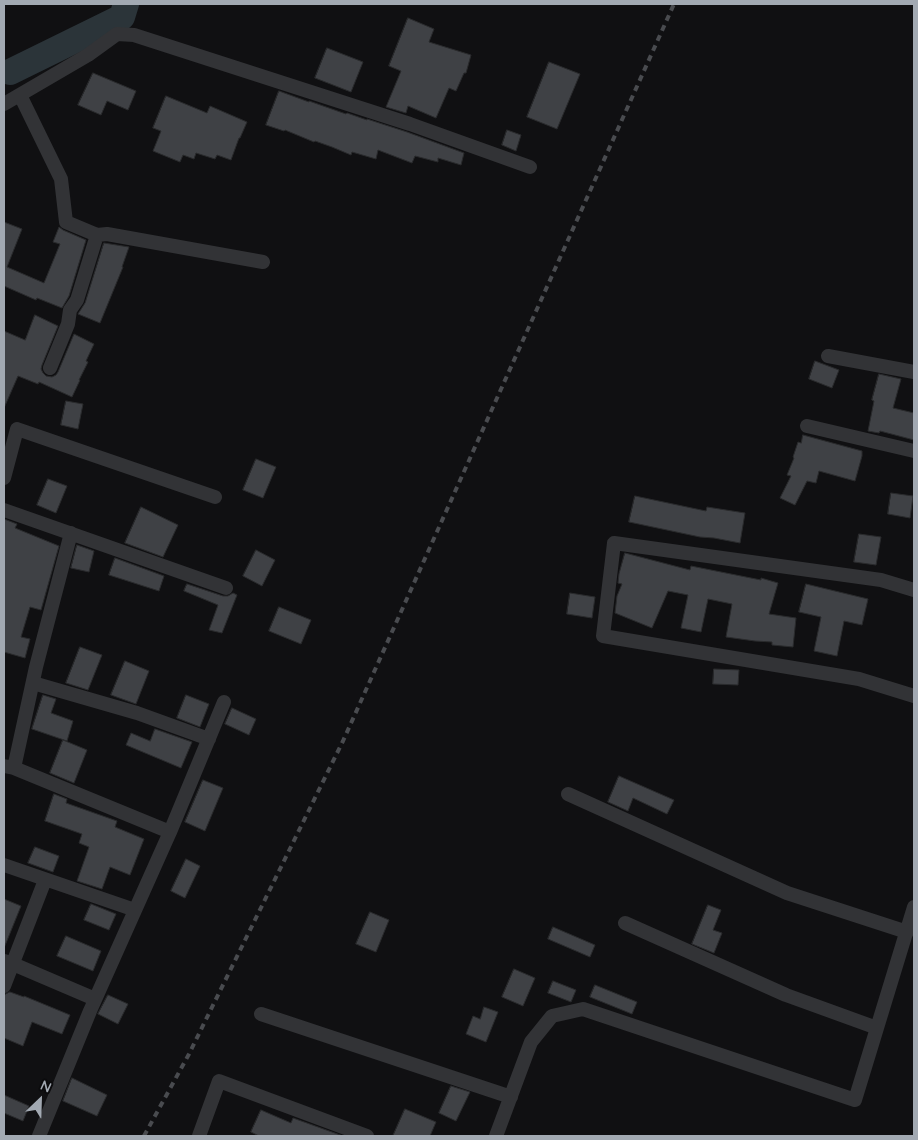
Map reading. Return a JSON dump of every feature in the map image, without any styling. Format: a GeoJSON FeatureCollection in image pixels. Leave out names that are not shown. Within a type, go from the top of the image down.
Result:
{"type":"FeatureCollection","features":[{"type":"Feature","properties":{"kind":"street"},"geometry":{"type":"LineString","coordinates":[[4,104],[88,55],[117,34],[134,35],[410,124],[530,167]]}},
{"type":"Feature","properties":{"kind":"street"},"geometry":{"type":"LineString","coordinates":[[20,95],[61,179],[66,222],[96,235],[107,234],[263,262]]}},
{"type":"Feature","properties":{"kind":"street"},"geometry":{"type":"LineString","coordinates":[[50,368],[68,324],[70,310],[77,300],[96,235]]}},
{"type":"Feature","properties":{"kind":"street"},"geometry":{"type":"LineString","coordinates":[[828,356],[914,372]]}},
{"type":"Feature","properties":{"kind":"street"},"geometry":{"type":"LineString","coordinates":[[807,426],[914,451]]}},
{"type":"Feature","properties":{"kind":"street"},"geometry":{"type":"LineString","coordinates":[[4,478],[17,429],[215,497]]}},
{"type":"Feature","properties":{"kind":"street"},"geometry":{"type":"LineString","coordinates":[[4,510],[226,588]]}},
{"type":"Feature","properties":{"kind":"street"},"geometry":{"type":"LineString","coordinates":[[71,533],[9,767],[170,832]]}},
{"type":"Feature","properties":{"kind":"street"},"geometry":{"type":"LineString","coordinates":[[914,590],[881,580],[614,543],[603,636],[859,678],[914,696]]}},
{"type":"Feature","properties":{"kind":"street"},"geometry":{"type":"LineString","coordinates":[[33,682],[137,713],[209,739]]}},
{"type":"Feature","properties":{"kind":"street"},"geometry":{"type":"LineString","coordinates":[[39,1136],[95,999],[170,832],[224,702]]}},
{"type":"Feature","properties":{"kind":"street"},"geometry":{"type":"LineString","coordinates":[[568,794],[787,893],[907,932]]}},
{"type":"Feature","properties":{"kind":"street"},"geometry":{"type":"LineString","coordinates":[[4,865],[135,910]]}},
{"type":"Feature","properties":{"kind":"street"},"geometry":{"type":"LineString","coordinates":[[4,986],[8,962],[45,880]]}},
{"type":"Feature","properties":{"kind":"street"},"geometry":{"type":"LineString","coordinates":[[496,1136],[531,1042],[552,1016],[583,1009],[855,1100],[914,907]]}},
{"type":"Feature","properties":{"kind":"street"},"geometry":{"type":"LineString","coordinates":[[625,923],[786,995],[877,1028]]}},
{"type":"Feature","properties":{"kind":"street"},"geometry":{"type":"LineString","coordinates":[[8,962],[95,999]]}},
{"type":"Feature","properties":{"kind":"street"},"geometry":{"type":"LineString","coordinates":[[261,1014],[510,1097]]}},
{"type":"Feature","properties":{"kind":"street"},"geometry":{"type":"LineString","coordinates":[[199,1136],[219,1081],[367,1136]]}},
{"type":"Feature","properties":{"kind":"building"},"geometry":{"type":"Polygon","coordinates":[[[408,18],[434,29],[429,42],[471,55],[466,73],[464,73],[456,91],[449,88],[436,118],[408,106],[406,113],[386,107],[401,71],[389,66],[408,18]]]}},
{"type":"Feature","properties":{"kind":"building"},"geometry":{"type":"Polygon","coordinates":[[[327,48],[363,62],[351,92],[315,78],[327,48]]]}},
{"type":"Feature","properties":{"kind":"building"},"geometry":{"type":"Polygon","coordinates":[[[549,62],[580,74],[557,129],[527,117],[549,62]]]}},
{"type":"Feature","properties":{"kind":"building"},"geometry":{"type":"Polygon","coordinates":[[[93,73],[136,91],[128,110],[107,101],[101,115],[78,105],[93,73]]]}},
{"type":"Feature","properties":{"kind":"building"},"geometry":{"type":"Polygon","coordinates":[[[279,91],[407,132],[464,153],[461,165],[438,158],[438,162],[415,156],[412,163],[378,150],[376,159],[352,152],[351,155],[285,130],[266,125],[279,91]]]}},
{"type":"Feature","properties":{"kind":"building"},"geometry":{"type":"Polygon","coordinates":[[[166,96],[207,113],[210,106],[247,122],[231,160],[217,155],[215,159],[196,153],[194,159],[183,155],[180,162],[153,151],[161,131],[153,128],[166,96]]]}},
{"type":"Feature","properties":{"kind":"building"},"geometry":{"type":"Polygon","coordinates":[[[507,130],[521,135],[516,151],[502,145],[507,130]]]}},
{"type":"Feature","properties":{"kind":"building"},"geometry":{"type":"Polygon","coordinates":[[[4,222],[22,229],[7,267],[44,283],[60,244],[53,242],[59,227],[86,240],[69,296],[62,308],[37,298],[36,300],[4,286],[4,222]]]}},
{"type":"Feature","properties":{"kind":"building"},"geometry":{"type":"Polygon","coordinates":[[[104,243],[129,247],[123,267],[100,323],[78,314],[85,303],[104,243]]]}},
{"type":"Feature","properties":{"kind":"building"},"geometry":{"type":"Polygon","coordinates":[[[35,315],[58,326],[41,369],[46,376],[52,377],[58,372],[74,334],[94,344],[86,361],[88,362],[72,397],[39,382],[38,384],[18,376],[4,408],[4,331],[25,340],[35,315]]]}},
{"type":"Feature","properties":{"kind":"building"},"geometry":{"type":"Polygon","coordinates":[[[815,361],[839,370],[832,388],[809,379],[815,361]]]}},
{"type":"Feature","properties":{"kind":"building"},"geometry":{"type":"Polygon","coordinates":[[[879,374],[901,379],[893,408],[914,413],[914,440],[880,431],[879,433],[868,431],[874,401],[872,400],[879,374]]]}},
{"type":"Feature","properties":{"kind":"building"},"geometry":{"type":"Polygon","coordinates":[[[66,401],[83,404],[78,429],[61,425],[66,401]]]}},
{"type":"Feature","properties":{"kind":"building"},"geometry":{"type":"Polygon","coordinates":[[[803,435],[862,451],[862,456],[855,481],[819,471],[816,483],[807,481],[795,505],[780,498],[791,476],[787,475],[798,442],[801,443],[803,435]]]}},
{"type":"Feature","properties":{"kind":"building"},"geometry":{"type":"Polygon","coordinates":[[[256,459],[276,467],[263,498],[243,490],[256,459]]]}},
{"type":"Feature","properties":{"kind":"building"},"geometry":{"type":"Polygon","coordinates":[[[48,479],[67,486],[56,513],[37,505],[48,479]]]}},
{"type":"Feature","properties":{"kind":"building"},"geometry":{"type":"Polygon","coordinates":[[[891,493],[913,496],[910,518],[888,514],[891,493]]]}},
{"type":"Feature","properties":{"kind":"building"},"geometry":{"type":"Polygon","coordinates":[[[635,496],[706,511],[707,507],[745,513],[740,543],[700,537],[629,522],[635,496]]]}},
{"type":"Feature","properties":{"kind":"building"},"geometry":{"type":"Polygon","coordinates":[[[141,507],[178,525],[163,557],[125,543],[141,507]]]}},
{"type":"Feature","properties":{"kind":"building"},"geometry":{"type":"Polygon","coordinates":[[[4,519],[17,524],[15,528],[59,546],[41,610],[30,607],[21,637],[30,639],[25,658],[4,652],[4,519]]]}},
{"type":"Feature","properties":{"kind":"building"},"geometry":{"type":"Polygon","coordinates":[[[859,534],[881,537],[876,565],[854,562],[859,534]]]}},
{"type":"Feature","properties":{"kind":"building"},"geometry":{"type":"Polygon","coordinates":[[[77,545],[94,551],[89,572],[71,568],[77,545]]]}},
{"type":"Feature","properties":{"kind":"building"},"geometry":{"type":"Polygon","coordinates":[[[256,550],[275,560],[262,586],[243,576],[256,550]]]}},
{"type":"Feature","properties":{"kind":"building"},"geometry":{"type":"Polygon","coordinates":[[[625,553],[690,570],[691,566],[761,580],[761,578],[778,583],[769,614],[796,618],[793,647],[772,645],[772,642],[726,637],[732,604],[708,599],[701,632],[681,628],[688,595],[668,591],[652,628],[615,613],[617,596],[622,584],[618,583],[619,574],[625,553]]]}},
{"type":"Feature","properties":{"kind":"building"},"geometry":{"type":"Polygon","coordinates":[[[115,558],[164,576],[159,591],[109,575],[115,558]]]}},
{"type":"Feature","properties":{"kind":"building"},"geometry":{"type":"Polygon","coordinates":[[[187,584],[223,596],[233,593],[237,595],[222,633],[209,630],[218,605],[184,591],[187,584]]]}},
{"type":"Feature","properties":{"kind":"building"},"geometry":{"type":"Polygon","coordinates":[[[806,584],[868,599],[862,625],[844,621],[837,656],[814,651],[821,617],[799,612],[806,584]]]}},
{"type":"Feature","properties":{"kind":"building"},"geometry":{"type":"Polygon","coordinates":[[[570,593],[595,597],[592,618],[567,614],[570,593]]]}},
{"type":"Feature","properties":{"kind":"building"},"geometry":{"type":"Polygon","coordinates":[[[279,607],[311,620],[301,644],[269,631],[279,607]]]}},
{"type":"Feature","properties":{"kind":"building"},"geometry":{"type":"Polygon","coordinates":[[[80,647],[102,655],[88,690],[66,683],[80,647]]]}},
{"type":"Feature","properties":{"kind":"building"},"geometry":{"type":"Polygon","coordinates":[[[125,661],[149,671],[136,704],[111,695],[125,661]]]}},
{"type":"Feature","properties":{"kind":"building"},"geometry":{"type":"Polygon","coordinates":[[[714,669],[739,670],[738,685],[713,684],[714,669]]]}},
{"type":"Feature","properties":{"kind":"building"},"geometry":{"type":"Polygon","coordinates":[[[43,695],[56,699],[51,713],[73,721],[67,741],[32,729],[43,695]]]}},
{"type":"Feature","properties":{"kind":"building"},"geometry":{"type":"Polygon","coordinates":[[[186,695],[209,704],[200,727],[177,718],[186,695]]]}},
{"type":"Feature","properties":{"kind":"building"},"geometry":{"type":"Polygon","coordinates":[[[232,708],[256,719],[249,735],[225,724],[232,708]]]}},
{"type":"Feature","properties":{"kind":"building"},"geometry":{"type":"Polygon","coordinates":[[[155,729],[192,742],[181,768],[126,745],[131,733],[150,741],[155,729]]]}},
{"type":"Feature","properties":{"kind":"building"},"geometry":{"type":"Polygon","coordinates":[[[63,740],[87,750],[74,783],[50,773],[63,740]]]}},
{"type":"Feature","properties":{"kind":"building"},"geometry":{"type":"Polygon","coordinates":[[[619,776],[674,800],[667,814],[633,798],[628,811],[608,802],[619,776]]]}},
{"type":"Feature","properties":{"kind":"building"},"geometry":{"type":"Polygon","coordinates":[[[203,780],[223,788],[205,831],[185,822],[203,780]]]}},
{"type":"Feature","properties":{"kind":"building"},"geometry":{"type":"Polygon","coordinates":[[[54,794],[67,799],[66,803],[117,821],[115,827],[144,839],[130,875],[110,867],[102,889],[77,881],[89,847],[79,843],[82,834],[45,821],[54,794]]]}},
{"type":"Feature","properties":{"kind":"building"},"geometry":{"type":"Polygon","coordinates":[[[35,847],[59,856],[53,872],[28,863],[35,847]]]}},
{"type":"Feature","properties":{"kind":"building"},"geometry":{"type":"Polygon","coordinates":[[[186,859],[200,866],[185,898],[171,891],[186,859]]]}},
{"type":"Feature","properties":{"kind":"building"},"geometry":{"type":"Polygon","coordinates":[[[4,899],[21,906],[4,948],[4,899]]]}},
{"type":"Feature","properties":{"kind":"building"},"geometry":{"type":"Polygon","coordinates":[[[91,904],[116,914],[109,930],[84,920],[91,904]]]}},
{"type":"Feature","properties":{"kind":"building"},"geometry":{"type":"Polygon","coordinates":[[[708,905],[721,910],[713,930],[722,933],[714,953],[692,944],[708,905]]]}},
{"type":"Feature","properties":{"kind":"building"},"geometry":{"type":"Polygon","coordinates":[[[370,912],[389,920],[376,952],[356,944],[370,912]]]}},
{"type":"Feature","properties":{"kind":"building"},"geometry":{"type":"Polygon","coordinates":[[[553,927],[595,945],[590,957],[548,939],[553,927]]]}},
{"type":"Feature","properties":{"kind":"building"},"geometry":{"type":"Polygon","coordinates":[[[66,936],[101,951],[93,971],[57,956],[66,936]]]}},
{"type":"Feature","properties":{"kind":"building"},"geometry":{"type":"Polygon","coordinates":[[[514,969],[535,978],[523,1006],[502,997],[514,969]]]}},
{"type":"Feature","properties":{"kind":"building"},"geometry":{"type":"Polygon","coordinates":[[[553,981],[576,990],[571,1002],[548,993],[553,981]]]}},
{"type":"Feature","properties":{"kind":"building"},"geometry":{"type":"Polygon","coordinates":[[[595,985],[637,1002],[632,1014],[590,997],[595,985]]]}},
{"type":"Feature","properties":{"kind":"building"},"geometry":{"type":"Polygon","coordinates":[[[10,992],[70,1015],[62,1034],[32,1022],[23,1046],[4,1038],[4,995],[10,992]]]}},
{"type":"Feature","properties":{"kind":"building"},"geometry":{"type":"Polygon","coordinates":[[[108,995],[128,1004],[118,1024],[98,1014],[108,995]]]}},
{"type":"Feature","properties":{"kind":"building"},"geometry":{"type":"Polygon","coordinates":[[[484,1007],[498,1012],[486,1042],[466,1034],[473,1016],[480,1019],[484,1007]]]}},
{"type":"Feature","properties":{"kind":"building"},"geometry":{"type":"Polygon","coordinates":[[[72,1078],[107,1095],[97,1116],[63,1101],[72,1078]]]}},
{"type":"Feature","properties":{"kind":"building"},"geometry":{"type":"Polygon","coordinates":[[[451,1086],[470,1092],[456,1121],[439,1113],[451,1086]]]}},
{"type":"Feature","properties":{"kind":"building"},"geometry":{"type":"Polygon","coordinates":[[[4,1095],[29,1106],[23,1121],[4,1113],[4,1095]]]}},
{"type":"Feature","properties":{"kind":"building"},"geometry":{"type":"Polygon","coordinates":[[[405,1109],[436,1122],[430,1136],[393,1136],[405,1109]]]}},
{"type":"Feature","properties":{"kind":"building"},"geometry":{"type":"Polygon","coordinates":[[[261,1110],[291,1123],[293,1118],[343,1136],[259,1136],[251,1132],[261,1110]]]}},
{"type":"Feature","properties":{"kind":"waterway"},"geometry":{"type":"LineString","coordinates":[[10,72],[122,17],[126,4]]}},
{"type":"Feature","properties":{"kind":"railway"},"geometry":{"type":"LineString","coordinates":[[144,1136],[189,1054],[343,741],[674,4]]}}]}
